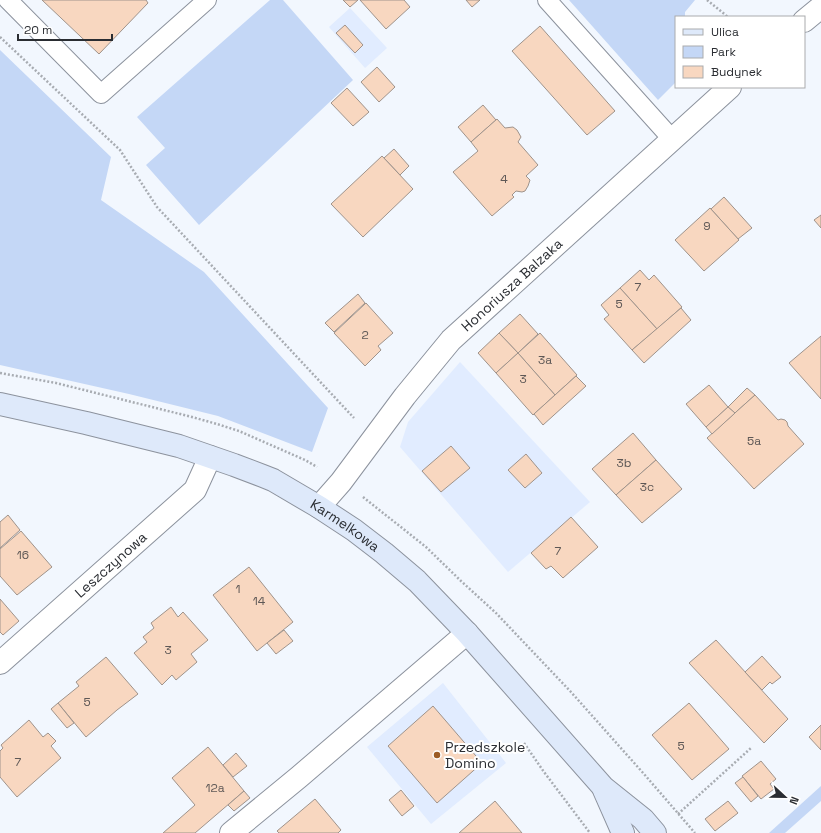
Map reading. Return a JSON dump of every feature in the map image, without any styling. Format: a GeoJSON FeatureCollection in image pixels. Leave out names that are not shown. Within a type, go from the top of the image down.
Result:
{"type":"FeatureCollection","features":[{"type":"Feature","properties":{"kind":"street"},"geometry":{"type":"LineString","coordinates":[[805,20],[821,7]]}},
{"type":"Feature","properties":{"kind":"street","name":"Honoriusza Balzaka"},"geometry":{"type":"LineString","coordinates":[[319,507],[335,489],[405,396],[451,340],[729,88]]}},
{"type":"Feature","properties":{"kind":"street","name":"Karmelkowa"},"geometry":{"type":"LineString","coordinates":[[0,404],[180,446],[273,480],[319,507],[354,530],[384,553],[417,582],[467,633],[603,787],[643,819],[655,833]]}},
{"type":"Feature","properties":{"kind":"street","name":"Leszczynowa"},"geometry":{"type":"LineString","coordinates":[[0,663],[195,490],[210,457]]}},
{"type":"Feature","properties":{"kind":"street"},"geometry":{"type":"LineString","coordinates":[[231,833],[299,777],[467,633]]}},
{"type":"Feature","properties":{"kind":"street","name":"Karmelkowa"},"geometry":{"type":"LineString","coordinates":[[603,787],[623,833]]}},
{"type":"Feature","properties":{"kind":"lane"},"geometry":{"type":"LineString","coordinates":[[8,0],[101,94],[207,0]]}},
{"type":"Feature","properties":{"kind":"lane"},"geometry":{"type":"LineString","coordinates":[[547,0],[672,139]]}},
{"type":"Feature","properties":{"kind":"path"},"geometry":{"type":"LineString","coordinates":[[707,0],[727,16]]}},
{"type":"Feature","properties":{"kind":"path"},"geometry":{"type":"LineString","coordinates":[[0,36],[120,150],[157,207],[373,438]]}},
{"type":"Feature","properties":{"kind":"path"},"geometry":{"type":"LineString","coordinates":[[360,495],[426,547],[496,613],[571,692],[695,833]]}},
{"type":"Feature","properties":{"kind":"path"},"geometry":{"type":"LineString","coordinates":[[674,817],[750,748]]}},
{"type":"Feature","properties":{"kind":"shaded area"},"geometry":{"type":"Polygon","coordinates":[[[350,8],[387,48],[365,68],[329,27],[350,8]]]}},
{"type":"Feature","properties":{"kind":"shaded area"},"geometry":{"type":"Polygon","coordinates":[[[460,362],[590,502],[508,572],[400,447],[408,422],[460,362]]]}},
{"type":"Feature","properties":{"kind":"shaded area","name":"Przedszkole Domino"},"geometry":{"type":"Polygon","coordinates":[[[443,683],[506,763],[431,824],[367,747],[443,683]]]}},
{"type":"Feature","properties":{"kind":"green space"},"geometry":{"type":"Polygon","coordinates":[[[270,0],[283,0],[353,80],[199,225],[146,165],[165,148],[137,117],[270,0]]]}},
{"type":"Feature","properties":{"kind":"green space"},"geometry":{"type":"Polygon","coordinates":[[[569,0],[695,0],[685,12],[685,16],[675,16],[675,83],[658,100],[569,0]]]}},
{"type":"Feature","properties":{"kind":"green space"},"geometry":{"type":"Polygon","coordinates":[[[0,50],[111,157],[101,200],[204,272],[328,408],[312,452],[218,416],[0,365],[0,50]]]}},
{"type":"Feature","properties":{"kind":"green space"},"geometry":{"type":"Polygon","coordinates":[[[821,786],[821,801],[785,833],[769,833],[821,786]]]}},
{"type":"Feature","properties":{"kind":"building"},"geometry":{"type":"Polygon","coordinates":[[[42,0],[146,0],[148,3],[99,54],[42,0]]]}},
{"type":"Feature","properties":{"kind":"building"},"geometry":{"type":"Polygon","coordinates":[[[343,0],[358,0],[350,7],[343,0]]]}},
{"type":"Feature","properties":{"kind":"building"},"geometry":{"type":"Polygon","coordinates":[[[360,0],[404,0],[410,7],[386,29],[360,0]]]}},
{"type":"Feature","properties":{"kind":"building"},"geometry":{"type":"Polygon","coordinates":[[[466,0],[480,0],[472,7],[466,0]]]}},
{"type":"Feature","properties":{"kind":"building"},"geometry":{"type":"Polygon","coordinates":[[[345,25],[363,45],[355,53],[336,33],[345,25]]]}},
{"type":"Feature","properties":{"kind":"building"},"geometry":{"type":"Polygon","coordinates":[[[540,26],[615,111],[587,135],[512,51],[540,26]]]}},
{"type":"Feature","properties":{"kind":"building"},"geometry":{"type":"Polygon","coordinates":[[[377,67],[395,87],[379,102],[361,82],[377,67]]]}},
{"type":"Feature","properties":{"kind":"building"},"geometry":{"type":"Polygon","coordinates":[[[347,88],[369,112],[353,126],[331,103],[347,88]]]}},
{"type":"Feature","properties":{"kind":"building"},"geometry":{"type":"Polygon","coordinates":[[[483,105],[496,120],[471,142],[458,127],[483,105]]]}},
{"type":"Feature","properties":{"kind":"building"},"geometry":{"type":"Polygon","coordinates":[[[497,119],[505,128],[513,127],[517,130],[521,137],[518,142],[538,165],[526,176],[530,180],[525,191],[516,191],[512,195],[514,197],[492,216],[453,172],[478,151],[471,142],[497,119]]]}},
{"type":"Feature","properties":{"kind":"building"},"geometry":{"type":"Polygon","coordinates":[[[394,149],[409,166],[400,175],[384,158],[394,149]]]}},
{"type":"Feature","properties":{"kind":"building"},"geometry":{"type":"Polygon","coordinates":[[[382,156],[413,189],[363,237],[331,204],[382,156]]]}},
{"type":"Feature","properties":{"kind":"building"},"geometry":{"type":"Polygon","coordinates":[[[724,197],[752,228],[738,239],[711,209],[724,197]]]}},
{"type":"Feature","properties":{"kind":"building"},"geometry":{"type":"Polygon","coordinates":[[[710,208],[739,240],[704,271],[675,240],[710,208]]]}},
{"type":"Feature","properties":{"kind":"building"},"geometry":{"type":"Polygon","coordinates":[[[821,215],[821,228],[814,220],[821,215]]]}},
{"type":"Feature","properties":{"kind":"building"},"geometry":{"type":"Polygon","coordinates":[[[640,270],[649,280],[654,275],[682,307],[657,329],[620,288],[640,270]]]}},
{"type":"Feature","properties":{"kind":"building"},"geometry":{"type":"Polygon","coordinates":[[[620,288],[657,329],[632,350],[604,319],[609,315],[601,305],[620,288]]]}},
{"type":"Feature","properties":{"kind":"building"},"geometry":{"type":"Polygon","coordinates":[[[358,294],[365,303],[334,332],[325,323],[358,294]]]}},
{"type":"Feature","properties":{"kind":"building"},"geometry":{"type":"Polygon","coordinates":[[[366,303],[393,333],[378,346],[381,350],[365,366],[334,333],[366,303]]]}},
{"type":"Feature","properties":{"kind":"building"},"geometry":{"type":"Polygon","coordinates":[[[681,308],[691,320],[644,363],[632,350],[681,308]]]}},
{"type":"Feature","properties":{"kind":"building"},"geometry":{"type":"Polygon","coordinates":[[[520,314],[538,334],[518,353],[499,333],[520,314]]]}},
{"type":"Feature","properties":{"kind":"building"},"geometry":{"type":"Polygon","coordinates":[[[499,333],[518,353],[496,373],[478,353],[499,333]]]}},
{"type":"Feature","properties":{"kind":"building"},"geometry":{"type":"Polygon","coordinates":[[[540,333],[577,375],[555,395],[518,353],[540,333]]]}},
{"type":"Feature","properties":{"kind":"building"},"geometry":{"type":"Polygon","coordinates":[[[821,336],[821,399],[789,363],[821,336]]]}},
{"type":"Feature","properties":{"kind":"building"},"geometry":{"type":"Polygon","coordinates":[[[518,353],[555,395],[533,415],[496,373],[518,353]]]}},
{"type":"Feature","properties":{"kind":"building"},"geometry":{"type":"Polygon","coordinates":[[[576,376],[586,386],[543,425],[534,414],[576,376]]]}},
{"type":"Feature","properties":{"kind":"building"},"geometry":{"type":"Polygon","coordinates":[[[709,385],[728,407],[706,427],[686,404],[709,385]]]}},
{"type":"Feature","properties":{"kind":"building"},"geometry":{"type":"Polygon","coordinates":[[[747,388],[755,395],[735,413],[728,407],[747,388]]]}},
{"type":"Feature","properties":{"kind":"building"},"geometry":{"type":"Polygon","coordinates":[[[755,395],[778,420],[781,419],[787,422],[788,426],[804,444],[754,489],[707,438],[755,395]]]}},
{"type":"Feature","properties":{"kind":"building"},"geometry":{"type":"Polygon","coordinates":[[[728,407],[735,413],[712,434],[706,427],[728,407]]]}},
{"type":"Feature","properties":{"kind":"building"},"geometry":{"type":"Polygon","coordinates":[[[633,433],[656,460],[616,495],[592,469],[633,433]]]}},
{"type":"Feature","properties":{"kind":"building"},"geometry":{"type":"Polygon","coordinates":[[[451,446],[470,468],[441,492],[422,471],[451,446]]]}},
{"type":"Feature","properties":{"kind":"building"},"geometry":{"type":"Polygon","coordinates":[[[526,454],[542,473],[525,488],[508,470],[526,454]]]}},
{"type":"Feature","properties":{"kind":"building"},"geometry":{"type":"Polygon","coordinates":[[[656,460],[682,489],[642,523],[616,495],[656,460]]]}},
{"type":"Feature","properties":{"kind":"building"},"geometry":{"type":"Polygon","coordinates":[[[8,515],[20,530],[0,548],[0,522],[8,515]]]}},
{"type":"Feature","properties":{"kind":"building"},"geometry":{"type":"Polygon","coordinates":[[[571,517],[598,547],[563,578],[551,566],[546,569],[531,553],[571,517]]]}},
{"type":"Feature","properties":{"kind":"building"},"geometry":{"type":"Polygon","coordinates":[[[21,531],[52,567],[17,595],[0,576],[0,549],[21,531]]]}},
{"type":"Feature","properties":{"kind":"building"},"geometry":{"type":"Polygon","coordinates":[[[249,567],[293,622],[257,651],[213,595],[249,567]]]}},
{"type":"Feature","properties":{"kind":"building"},"geometry":{"type":"Polygon","coordinates":[[[0,599],[19,621],[3,635],[0,632],[0,599]]]}},
{"type":"Feature","properties":{"kind":"building"},"geometry":{"type":"Polygon","coordinates":[[[171,607],[178,617],[183,612],[208,640],[191,654],[197,662],[176,680],[172,675],[162,685],[134,653],[147,642],[143,637],[154,628],[151,623],[171,607]]]}},
{"type":"Feature","properties":{"kind":"building"},"geometry":{"type":"Polygon","coordinates":[[[284,630],[293,641],[276,654],[267,643],[284,630]]]}},
{"type":"Feature","properties":{"kind":"building"},"geometry":{"type":"Polygon","coordinates":[[[716,640],[788,719],[764,743],[689,663],[716,640]]]}},
{"type":"Feature","properties":{"kind":"building"},"geometry":{"type":"Polygon","coordinates":[[[762,656],[781,677],[772,684],[770,682],[762,690],[745,672],[762,656]]]}},
{"type":"Feature","properties":{"kind":"building"},"geometry":{"type":"Polygon","coordinates":[[[106,657],[138,694],[86,737],[58,703],[79,686],[76,682],[106,657]]]}},
{"type":"Feature","properties":{"kind":"building"},"geometry":{"type":"Polygon","coordinates":[[[58,703],[74,723],[67,728],[51,709],[58,703]]]}},
{"type":"Feature","properties":{"kind":"building"},"geometry":{"type":"Polygon","coordinates":[[[689,703],[729,749],[692,780],[652,735],[689,703]]]}},
{"type":"Feature","properties":{"kind":"building"},"geometry":{"type":"Polygon","coordinates":[[[433,706],[482,763],[437,803],[388,746],[433,706]]]}},
{"type":"Feature","properties":{"kind":"building"},"geometry":{"type":"Polygon","coordinates":[[[29,720],[43,737],[48,733],[56,741],[51,746],[61,758],[17,797],[0,777],[0,751],[3,748],[1,745],[29,720]]]}},
{"type":"Feature","properties":{"kind":"building"},"geometry":{"type":"Polygon","coordinates":[[[821,725],[821,750],[809,737],[821,725]]]}},
{"type":"Feature","properties":{"kind":"building"},"geometry":{"type":"Polygon","coordinates":[[[208,747],[244,791],[195,833],[163,833],[195,805],[172,778],[208,747]]]}},
{"type":"Feature","properties":{"kind":"building"},"geometry":{"type":"Polygon","coordinates":[[[236,753],[247,766],[233,777],[223,765],[236,753]]]}},
{"type":"Feature","properties":{"kind":"building"},"geometry":{"type":"Polygon","coordinates":[[[761,761],[776,779],[770,784],[774,789],[761,799],[742,776],[761,761]]]}},
{"type":"Feature","properties":{"kind":"building"},"geometry":{"type":"Polygon","coordinates":[[[743,777],[758,796],[751,802],[735,783],[743,777]]]}},
{"type":"Feature","properties":{"kind":"building"},"geometry":{"type":"Polygon","coordinates":[[[401,790],[414,806],[402,816],[389,800],[401,790]]]}},
{"type":"Feature","properties":{"kind":"building"},"geometry":{"type":"Polygon","coordinates":[[[244,791],[250,798],[234,811],[228,805],[244,791]]]}},
{"type":"Feature","properties":{"kind":"building"},"geometry":{"type":"Polygon","coordinates":[[[315,799],[341,830],[338,833],[279,833],[277,831],[315,799]]]}},
{"type":"Feature","properties":{"kind":"building"},"geometry":{"type":"Polygon","coordinates":[[[495,801],[522,833],[459,833],[495,801]]]}},
{"type":"Feature","properties":{"kind":"building"},"geometry":{"type":"Polygon","coordinates":[[[728,801],[738,813],[715,831],[705,819],[728,801]]]}},
{"type":"Feature","properties":{"kind":"place","name":"Przedszkole Domino"},"geometry":{"type":"Point","coordinates":[437,755]}}]}
